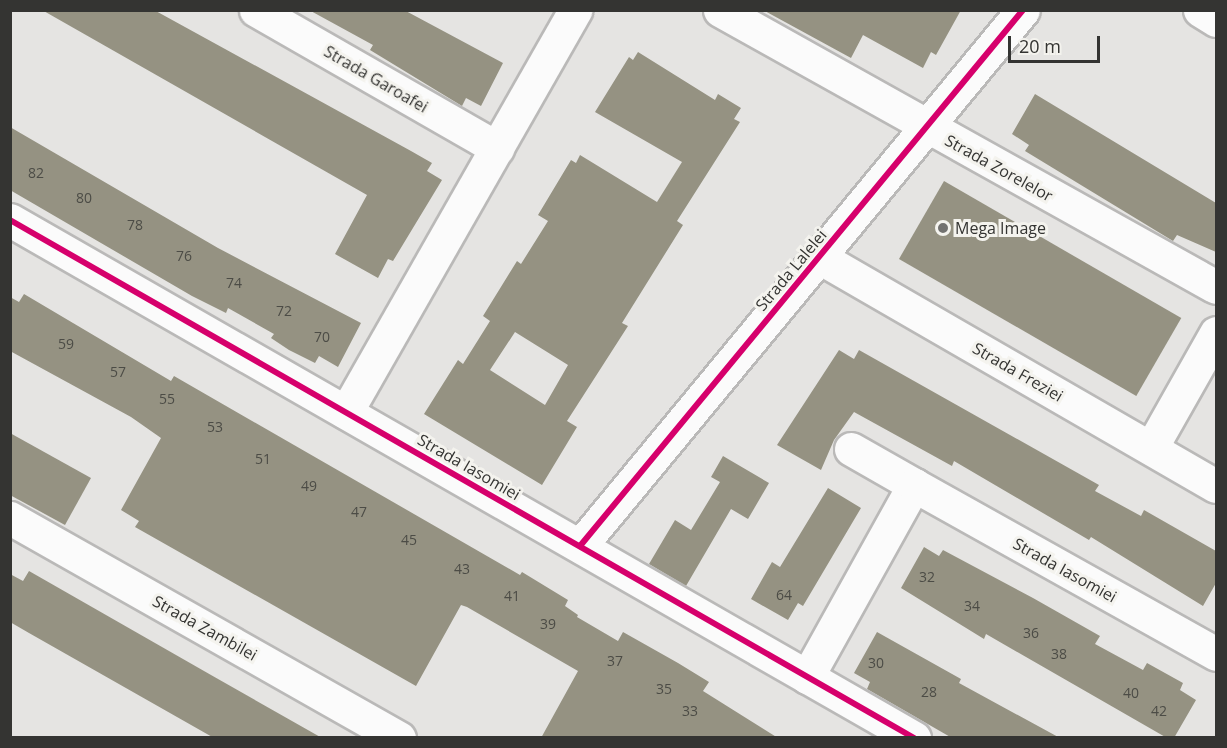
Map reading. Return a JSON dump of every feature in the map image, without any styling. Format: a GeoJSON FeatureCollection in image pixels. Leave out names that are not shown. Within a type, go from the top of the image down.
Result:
{"type":"FeatureCollection","features":[{"type":"Feature","properties":{"kind":"street","name":"Strada Garoafei"},"geometry":{"type":"LineString","coordinates":[[256,10],[497,148]]}},
{"type":"Feature","properties":{"kind":"street"},"geometry":{"type":"LineString","coordinates":[[346,412],[575,10]]}},
{"type":"Feature","properties":{"kind":"street","name":"Strada Zorelelor"},"geometry":{"type":"LineString","coordinates":[[720,10],[1216,287]]}},
{"type":"Feature","properties":{"kind":"street","name":"Strada Lalelei"},"geometry":{"type":"LineString","coordinates":[[580,546],[1023,10]]}},
{"type":"Feature","properties":{"kind":"street"},"geometry":{"type":"LineString","coordinates":[[1200,10],[1216,20]]}},
{"type":"Feature","properties":{"kind":"street","name":"Strada Iasomiei"},"geometry":{"type":"LineString","coordinates":[[10,220],[914,738]]}},
{"type":"Feature","properties":{"kind":"street","name":"Strada Freziei"},"geometry":{"type":"LineString","coordinates":[[819,257],[1216,486]]}},
{"type":"Feature","properties":{"kind":"street"},"geometry":{"type":"LineString","coordinates":[[1151,448],[1216,333]]}},
{"type":"Feature","properties":{"kind":"street","name":"Strada Iasomiei"},"geometry":{"type":"LineString","coordinates":[[851,449],[1216,654]]}},
{"type":"Feature","properties":{"kind":"street"},"geometry":{"type":"LineString","coordinates":[[807,677],[914,485]]}},
{"type":"Feature","properties":{"kind":"street","name":"Strada Zambilei"},"geometry":{"type":"LineString","coordinates":[[10,518],[399,738]]}},
{"type":"Feature","properties":{"kind":"building"},"geometry":{"type":"Polygon","coordinates":[[[42,10],[154,10],[432,163],[427,171],[442,180],[393,261],[388,259],[378,278],[335,254],[367,195],[42,10]]]}},
{"type":"Feature","properties":{"kind":"building"},"geometry":{"type":"Polygon","coordinates":[[[309,10],[404,10],[503,63],[481,106],[466,98],[462,106],[370,50],[373,45],[309,10]]]}},
{"type":"Feature","properties":{"kind":"building"},"geometry":{"type":"Polygon","coordinates":[[[763,10],[961,10],[936,55],[931,52],[923,68],[863,35],[851,58],[763,10]]]}},
{"type":"Feature","properties":{"kind":"building"},"geometry":{"type":"Polygon","coordinates":[[[638,52],[715,100],[718,94],[741,108],[734,119],[740,122],[677,221],[683,225],[622,323],[628,326],[567,421],[577,427],[542,485],[424,414],[458,360],[463,364],[490,321],[483,316],[517,261],[521,264],[548,221],[538,215],[571,160],[576,163],[580,155],[657,202],[682,162],[595,112],[629,57],[633,60],[638,52]],[[515,332],[490,370],[545,405],[568,365],[515,332]]]}},
{"type":"Feature","properties":{"kind":"building"},"geometry":{"type":"Polygon","coordinates":[[[1035,94],[1216,203],[1216,252],[1177,235],[1173,241],[1025,151],[1029,145],[1012,134],[1035,94]]]}},
{"type":"Feature","properties":{"kind":"building"},"geometry":{"type":"Polygon","coordinates":[[[10,127],[218,248],[361,323],[338,367],[319,356],[315,363],[289,350],[271,338],[274,334],[228,308],[226,313],[192,296],[10,190],[10,127]]]}},
{"type":"Feature","properties":{"kind":"building"},"geometry":{"type":"Polygon","coordinates":[[[944,181],[1181,318],[1136,396],[899,259],[944,181]]]}},
{"type":"Feature","properties":{"kind":"building"},"geometry":{"type":"Polygon","coordinates":[[[24,294],[171,381],[174,376],[520,575],[522,572],[568,600],[565,606],[578,615],[577,617],[618,641],[623,632],[678,663],[709,682],[703,691],[778,738],[541,738],[578,671],[467,607],[461,605],[416,686],[135,527],[139,521],[121,510],[161,438],[131,417],[10,351],[10,297],[19,302],[24,294]]]}},
{"type":"Feature","properties":{"kind":"building"},"geometry":{"type":"Polygon","coordinates":[[[839,350],[854,359],[859,350],[1099,485],[1095,491],[1141,516],[1144,510],[1216,551],[1216,583],[1203,606],[1091,537],[1089,540],[954,461],[952,466],[854,412],[834,440],[821,470],[777,445],[839,350]]]}},
{"type":"Feature","properties":{"kind":"building"},"geometry":{"type":"Polygon","coordinates":[[[10,433],[91,478],[65,525],[10,495],[10,433]]]}},
{"type":"Feature","properties":{"kind":"building"},"geometry":{"type":"Polygon","coordinates":[[[723,456],[769,483],[748,519],[731,509],[686,586],[649,564],[675,520],[691,530],[720,482],[711,477],[723,456]]]}},
{"type":"Feature","properties":{"kind":"building"},"geometry":{"type":"Polygon","coordinates":[[[828,488],[861,508],[803,606],[798,603],[788,620],[751,599],[772,562],[780,567],[828,488]]]}},
{"type":"Feature","properties":{"kind":"building"},"geometry":{"type":"Polygon","coordinates":[[[924,547],[939,556],[943,550],[1033,598],[1100,636],[1095,644],[1143,670],[1147,663],[1183,683],[1180,690],[1196,700],[1174,738],[1167,738],[986,634],[984,639],[901,588],[924,547]]]}},
{"type":"Feature","properties":{"kind":"building"},"geometry":{"type":"Polygon","coordinates":[[[29,571],[322,738],[214,738],[29,633],[10,622],[10,574],[23,581],[29,571]]]}},
{"type":"Feature","properties":{"kind":"building"},"geometry":{"type":"Polygon","coordinates":[[[877,632],[961,679],[959,683],[1060,738],[952,738],[867,689],[870,682],[854,673],[877,632]]]}},
{"type":"Feature","properties":{"kind":"cycle path"},"geometry":{"type":"LineString","coordinates":[[580,546],[1023,10]]}},
{"type":"Feature","properties":{"kind":"cycle path"},"geometry":{"type":"LineString","coordinates":[[10,220],[914,738]]}},
{"type":"Feature","properties":{"kind":"place","name":"Mega Image"},"geometry":{"type":"Point","coordinates":[943,228]}}]}
